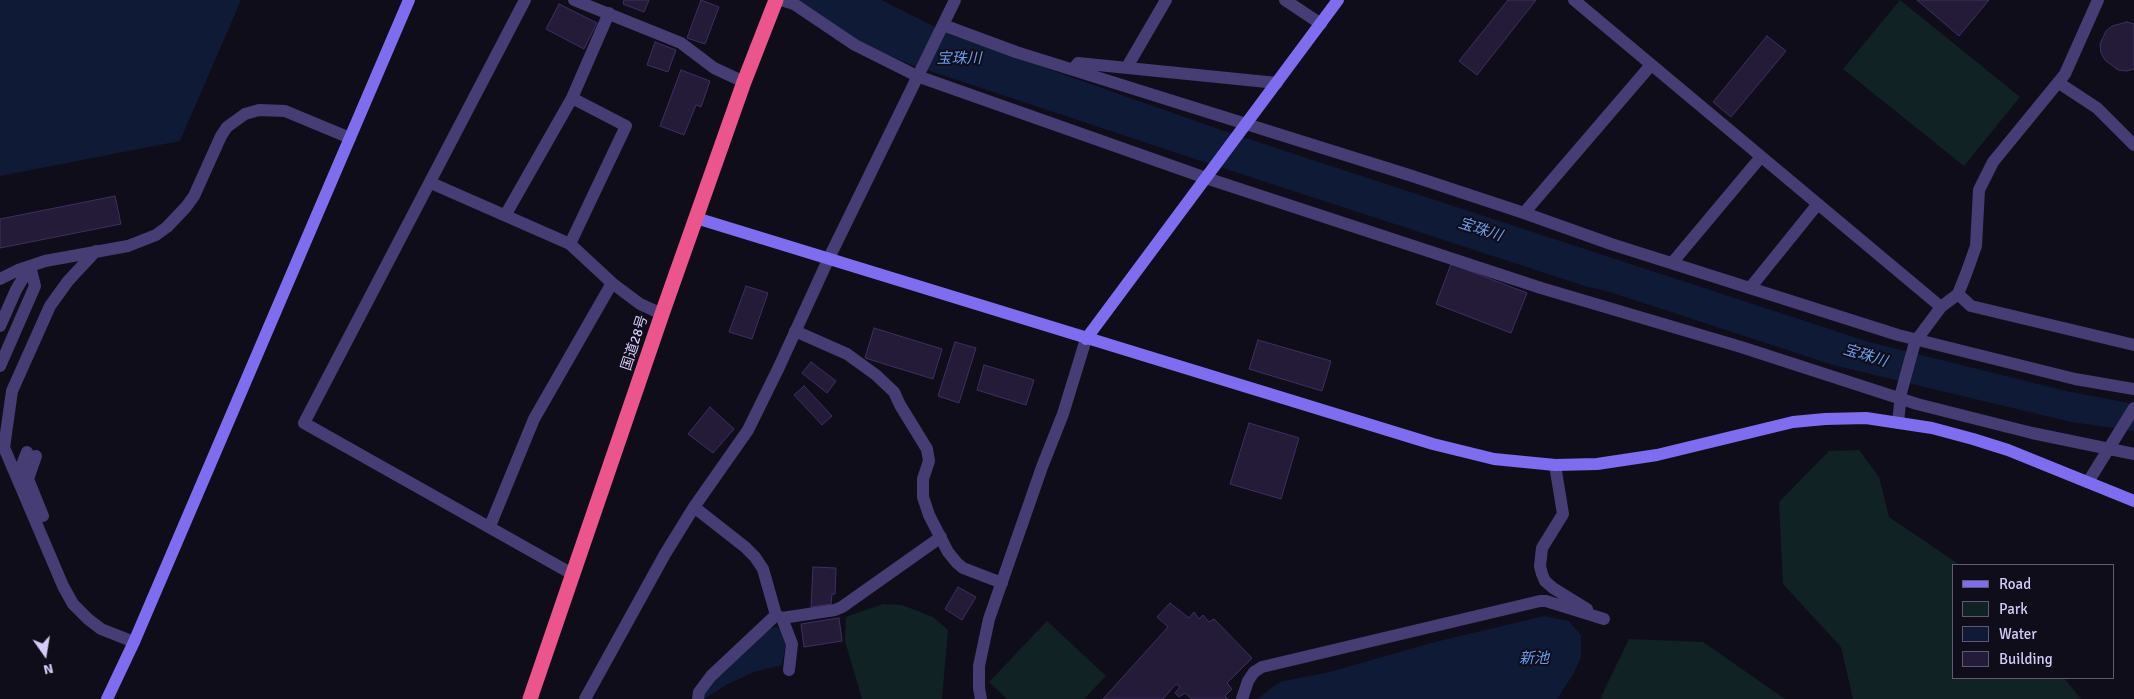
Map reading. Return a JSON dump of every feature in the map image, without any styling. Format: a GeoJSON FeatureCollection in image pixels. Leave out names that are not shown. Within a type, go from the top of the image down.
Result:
{"type":"FeatureCollection","features":[{"type":"Feature","properties":{"kind":"highway","name":"国道28号"},"geometry":{"type":"LineString","coordinates":[[530,699],[662,314],[744,82],[776,0]]}},
{"type":"Feature","properties":{"kind":"street"},"geometry":{"type":"LineString","coordinates":[[107,699],[134,642],[409,0]]}},
{"type":"Feature","properties":{"kind":"street"},"geometry":{"type":"LineString","coordinates":[[525,0],[304,424],[490,526],[574,575]]}},
{"type":"Feature","properties":{"kind":"street"},"geometry":{"type":"LineString","coordinates":[[574,0],[681,43],[714,68],[744,82]]}},
{"type":"Feature","properties":{"kind":"street"},"geometry":{"type":"LineString","coordinates":[[782,0],[794,4],[855,45],[918,74],[1207,176],[1541,288],[1741,347],[1970,418],[2111,444],[2134,454]]}},
{"type":"Feature","properties":{"kind":"street"},"geometry":{"type":"LineString","coordinates":[[585,699],[665,554],[694,507],[748,430],[828,260],[955,0]]}},
{"type":"Feature","properties":{"kind":"street"},"geometry":{"type":"LineString","coordinates":[[1127,67],[1166,0]]}},
{"type":"Feature","properties":{"kind":"street"},"geometry":{"type":"LineString","coordinates":[[1285,0],[1321,24]]}},
{"type":"Feature","properties":{"kind":"street"},"geometry":{"type":"LineString","coordinates":[[981,699],[979,666],[989,619],[1042,467],[1063,414],[1086,339],[1338,0]]}},
{"type":"Feature","properties":{"kind":"street"},"geometry":{"type":"LineString","coordinates":[[1574,0],[1760,158],[1941,307]]}},
{"type":"Feature","properties":{"kind":"street"},"geometry":{"type":"LineString","coordinates":[[1898,423],[1901,396],[1916,340],[1941,307],[1958,294],[1976,246],[1979,190],[1993,162],[2066,74],[2098,0]]}},
{"type":"Feature","properties":{"kind":"street"},"geometry":{"type":"LineString","coordinates":[[506,214],[572,98],[609,13]]}},
{"type":"Feature","properties":{"kind":"street"},"geometry":{"type":"LineString","coordinates":[[943,25],[1016,52],[1073,69],[1243,128],[1524,213],[1611,244],[1898,335],[2075,379],[2134,389]]}},
{"type":"Feature","properties":{"kind":"street"},"geometry":{"type":"LineString","coordinates":[[1073,69],[1078,63],[1277,83]]}},
{"type":"Feature","properties":{"kind":"street"},"geometry":{"type":"LineString","coordinates":[[1524,213],[1651,65]]}},
{"type":"Feature","properties":{"kind":"street"},"geometry":{"type":"LineString","coordinates":[[2059,83],[2097,108],[2134,145]]}},
{"type":"Feature","properties":{"kind":"street"},"geometry":{"type":"LineString","coordinates":[[570,244],[626,126],[572,98]]}},
{"type":"Feature","properties":{"kind":"street"},"geometry":{"type":"LineString","coordinates":[[0,279],[44,261],[96,252],[146,240],[167,228],[178,218],[194,196],[224,132],[234,121],[245,114],[259,110],[285,111],[350,138]]}},
{"type":"Feature","properties":{"kind":"street"},"geometry":{"type":"LineString","coordinates":[[1672,263],[1760,158]]}},
{"type":"Feature","properties":{"kind":"street"},"geometry":{"type":"LineString","coordinates":[[431,183],[506,214],[570,244],[612,283],[640,304],[662,314]]}},
{"type":"Feature","properties":{"kind":"street"},"geometry":{"type":"LineString","coordinates":[[1750,288],[1817,205]]}},
{"type":"Feature","properties":{"kind":"street"},"geometry":{"type":"LineString","coordinates":[[696,218],[1450,449],[1494,459],[1555,465],[1597,464],[1657,455],[1793,422],[1866,418],[1932,428],[2008,450],[2134,501]]}},
{"type":"Feature","properties":{"kind":"street"},"geometry":{"type":"LineString","coordinates":[[96,252],[68,281],[50,306],[12,391],[2,443],[59,576],[73,604],[101,629],[134,642]]}},
{"type":"Feature","properties":{"kind":"street"},"geometry":{"type":"LineString","coordinates":[[0,326],[16,290],[30,266]]}},
{"type":"Feature","properties":{"kind":"street"},"geometry":{"type":"LineString","coordinates":[[0,366],[35,286],[30,266]]}},
{"type":"Feature","properties":{"kind":"street"},"geometry":{"type":"LineString","coordinates":[[490,526],[534,419],[612,283]]}},
{"type":"Feature","properties":{"kind":"street"},"geometry":{"type":"LineString","coordinates":[[1958,294],[1971,306],[2134,345]]}},
{"type":"Feature","properties":{"kind":"street"},"geometry":{"type":"LineString","coordinates":[[795,331],[847,354],[876,375],[894,392],[929,456],[924,479],[924,497],[929,515],[941,537],[957,563],[972,572],[1002,583]]}},
{"type":"Feature","properties":{"kind":"street"},"geometry":{"type":"LineString","coordinates":[[2088,482],[2134,408]]}},
{"type":"Feature","properties":{"kind":"street"},"geometry":{"type":"LineString","coordinates":[[32,454],[28,479],[53,542],[59,576]]}},
{"type":"Feature","properties":{"kind":"street"},"geometry":{"type":"LineString","coordinates":[[1242,699],[1248,681],[1254,672],[1262,667],[1540,601],[1546,601],[1604,619],[1553,588],[1546,582],[1542,574],[1540,566],[1542,548],[1563,514],[1555,465]]}},
{"type":"Feature","properties":{"kind":"street"},"geometry":{"type":"LineString","coordinates":[[694,507],[755,557],[763,569],[779,616],[792,644],[788,670]]}},
{"type":"Feature","properties":{"kind":"street"},"geometry":{"type":"LineString","coordinates":[[698,699],[699,692],[711,676],[779,616],[835,610],[842,607],[941,537]]}},
{"type":"Feature","properties":{"kind":"green space"},"geometry":{"type":"Polygon","coordinates":[[[1900,0],[2020,97],[1964,166],[1843,69],[1900,0]]]}},
{"type":"Feature","properties":{"kind":"green space"},"geometry":{"type":"Polygon","coordinates":[[[1859,450],[1879,477],[1889,517],[1959,564],[1952,564],[1952,679],[2065,679],[2081,699],[1853,699],[1841,647],[1783,584],[1779,502],[1829,451],[1859,450]]]}},
{"type":"Feature","properties":{"kind":"green space"},"geometry":{"type":"Polygon","coordinates":[[[883,604],[902,605],[933,617],[948,630],[942,699],[862,699],[845,641],[846,617],[883,604]]]}},
{"type":"Feature","properties":{"kind":"green space"},"geometry":{"type":"Polygon","coordinates":[[[1047,621],[1106,676],[1084,699],[1007,699],[989,682],[1047,621]]]}},
{"type":"Feature","properties":{"kind":"green space"},"geometry":{"type":"Polygon","coordinates":[[[1629,639],[1703,642],[1785,699],[1600,699],[1629,639]]]}},
{"type":"Feature","properties":{"kind":"water"},"geometry":{"type":"Polygon","coordinates":[[[0,0],[241,0],[180,141],[0,176],[0,0]]]}},
{"type":"Feature","properties":{"kind":"water","name":"宝珠川"},"geometry":{"type":"Polygon","coordinates":[[[795,0],[881,0],[949,34],[1221,130],[1869,342],[2066,391],[2134,404],[2134,431],[2071,422],[1833,365],[1610,292],[1585,286],[912,65],[864,45],[795,0]]]}},
{"type":"Feature","properties":{"kind":"water","name":"新池"},"geometry":{"type":"Polygon","coordinates":[[[1544,616],[1569,621],[1581,635],[1581,657],[1574,673],[1557,699],[1258,699],[1283,681],[1326,673],[1431,643],[1544,616]]]}},
{"type":"Feature","properties":{"kind":"water"},"geometry":{"type":"Polygon","coordinates":[[[778,627],[785,636],[786,642],[782,665],[754,672],[728,684],[704,699],[704,695],[724,668],[771,628],[778,627]]]}},
{"type":"Feature","properties":{"kind":"building"},"geometry":{"type":"Polygon","coordinates":[[[624,0],[649,0],[644,12],[623,4],[624,0]]]}},
{"type":"Feature","properties":{"kind":"building"},"geometry":{"type":"Polygon","coordinates":[[[701,0],[719,7],[705,44],[687,38],[701,0]]]}},
{"type":"Feature","properties":{"kind":"building"},"geometry":{"type":"Polygon","coordinates":[[[1508,0],[1536,0],[1477,75],[1459,61],[1508,0]]]}},
{"type":"Feature","properties":{"kind":"building"},"geometry":{"type":"Polygon","coordinates":[[[1917,0],[1989,0],[1959,36],[1917,0]]]}},
{"type":"Feature","properties":{"kind":"building"},"geometry":{"type":"Polygon","coordinates":[[[559,4],[597,23],[584,49],[546,29],[559,4]]]}},
{"type":"Feature","properties":{"kind":"building"},"geometry":{"type":"Polygon","coordinates":[[[2127,22],[2134,24],[2134,69],[2127,71],[2118,70],[2105,60],[2101,53],[2100,44],[2106,31],[2112,26],[2127,22]]]}},
{"type":"Feature","properties":{"kind":"building"},"geometry":{"type":"Polygon","coordinates":[[[1767,36],[1786,51],[1731,117],[1713,102],[1767,36]]]}},
{"type":"Feature","properties":{"kind":"building"},"geometry":{"type":"Polygon","coordinates":[[[655,42],[676,50],[668,72],[647,65],[655,42]]]}},
{"type":"Feature","properties":{"kind":"building"},"geometry":{"type":"Polygon","coordinates":[[[681,70],[710,81],[701,107],[696,105],[684,135],[660,126],[681,70]]]}},
{"type":"Feature","properties":{"kind":"building"},"geometry":{"type":"Polygon","coordinates":[[[115,196],[121,224],[0,248],[0,219],[115,196]]]}},
{"type":"Feature","properties":{"kind":"building"},"geometry":{"type":"Polygon","coordinates":[[[1451,264],[1527,293],[1511,333],[1436,304],[1451,264]]]}},
{"type":"Feature","properties":{"kind":"building"},"geometry":{"type":"Polygon","coordinates":[[[746,286],[768,293],[752,339],[729,332],[746,286]]]}},
{"type":"Feature","properties":{"kind":"building"},"geometry":{"type":"Polygon","coordinates":[[[874,328],[942,349],[933,379],[865,358],[874,328]]]}},
{"type":"Feature","properties":{"kind":"building"},"geometry":{"type":"Polygon","coordinates":[[[1258,340],[1331,361],[1322,391],[1249,369],[1258,340]]]}},
{"type":"Feature","properties":{"kind":"building"},"geometry":{"type":"Polygon","coordinates":[[[955,342],[976,348],[959,403],[938,396],[955,342]]]}},
{"type":"Feature","properties":{"kind":"building"},"geometry":{"type":"Polygon","coordinates":[[[811,362],[836,381],[827,393],[802,373],[811,362]]]}},
{"type":"Feature","properties":{"kind":"building"},"geometry":{"type":"Polygon","coordinates":[[[984,365],[1034,380],[1026,405],[977,390],[984,365]]]}},
{"type":"Feature","properties":{"kind":"building"},"geometry":{"type":"Polygon","coordinates":[[[804,386],[832,416],[822,425],[794,395],[804,386]]]}},
{"type":"Feature","properties":{"kind":"building"},"geometry":{"type":"Polygon","coordinates":[[[710,407],[734,429],[713,453],[688,434],[710,407]]]}},
{"type":"Feature","properties":{"kind":"building"},"geometry":{"type":"Polygon","coordinates":[[[1249,423],[1299,438],[1281,499],[1230,484],[1249,423]]]}},
{"type":"Feature","properties":{"kind":"building"},"geometry":{"type":"Polygon","coordinates":[[[813,567],[836,568],[835,594],[832,594],[831,604],[811,607],[813,567]]]}},
{"type":"Feature","properties":{"kind":"building"},"geometry":{"type":"Polygon","coordinates":[[[958,587],[976,597],[962,620],[945,609],[958,587]]]}},
{"type":"Feature","properties":{"kind":"building"},"geometry":{"type":"Polygon","coordinates":[[[1170,603],[1189,618],[1194,612],[1199,619],[1203,615],[1209,622],[1214,619],[1252,658],[1227,683],[1232,689],[1225,696],[1228,699],[1192,699],[1185,693],[1179,697],[1175,693],[1180,687],[1176,684],[1163,699],[1103,699],[1168,627],[1157,617],[1170,603]]]}},
{"type":"Feature","properties":{"kind":"building"},"geometry":{"type":"Polygon","coordinates":[[[839,618],[842,641],[804,647],[801,624],[839,618]]]}}]}
